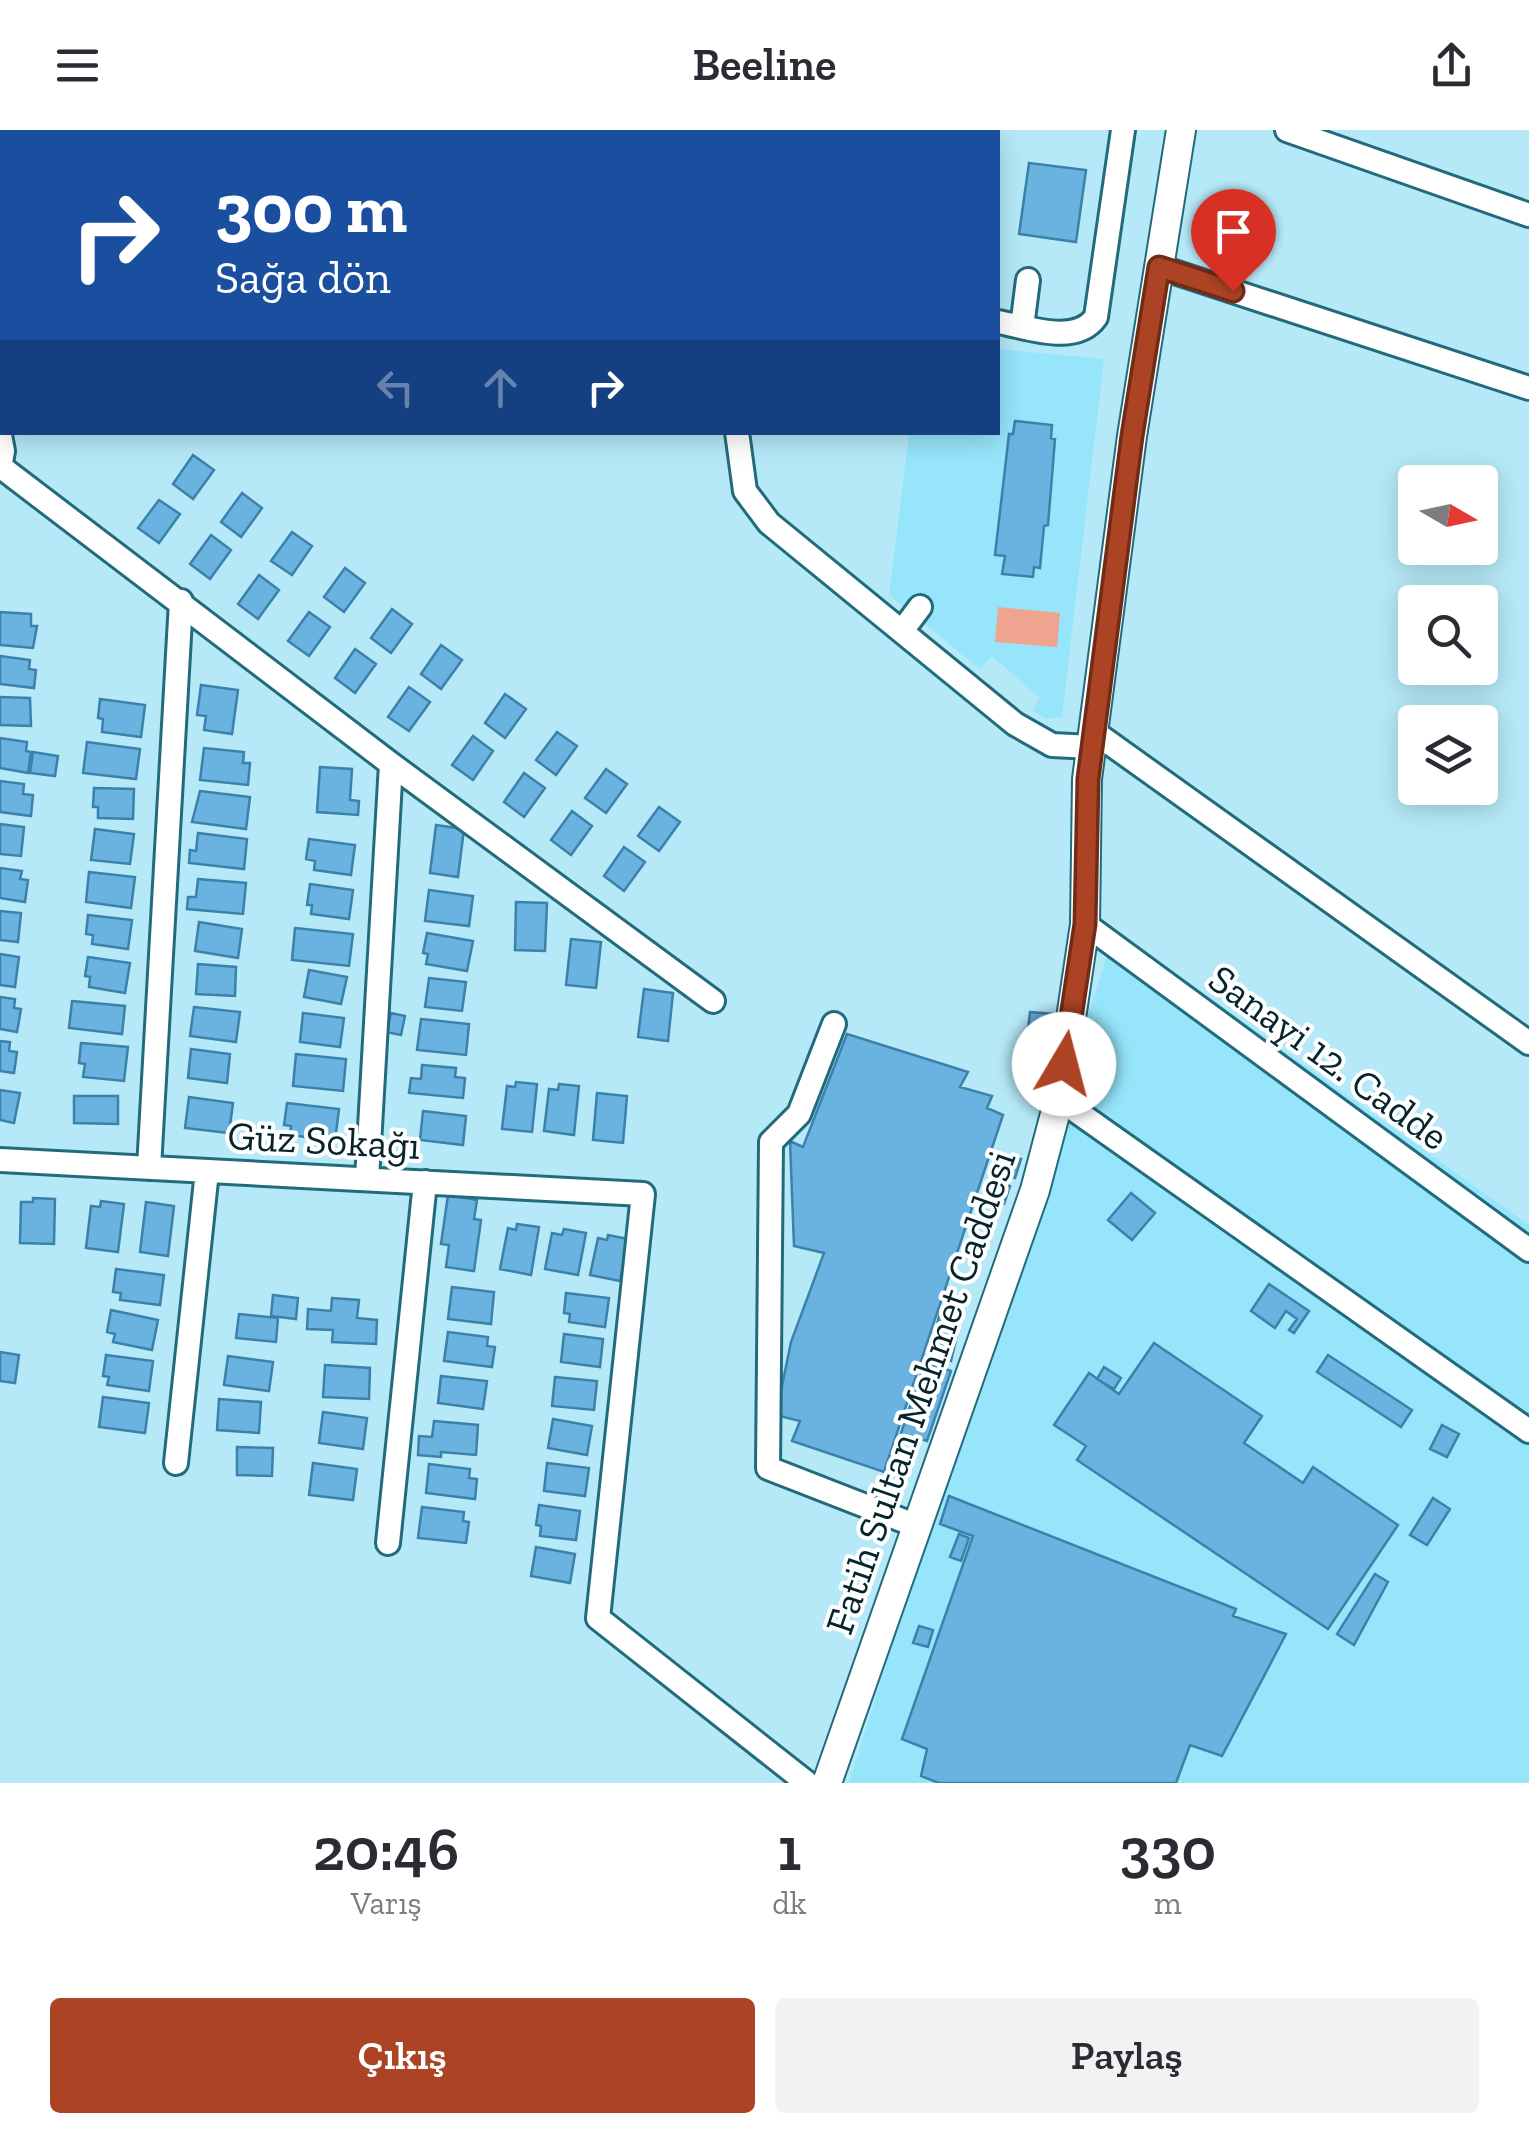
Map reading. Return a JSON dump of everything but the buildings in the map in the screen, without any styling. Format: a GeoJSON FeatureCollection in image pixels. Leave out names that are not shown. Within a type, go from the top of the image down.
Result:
{"type":"FeatureCollection","features":[{"type":"Feature","properties":{"kind":"main road","name":"Fatih Sultan Mehmet Caddesi"},"geometry":{"type":"LineString","coordinates":[[827,1783],[1035,1190],[1060,1099],[1085,924],[1088,779],[1132,436],[1180,130]]}},
{"type":"Feature","properties":{"kind":"street"},"geometry":{"type":"LineString","coordinates":[[1000,322],[1066,333],[1079,332],[1096,316],[1123,130]]}},
{"type":"Feature","properties":{"kind":"street"},"geometry":{"type":"LineString","coordinates":[[1286,130],[1529,215]]}},
{"type":"Feature","properties":{"kind":"street"},"geometry":{"type":"LineString","coordinates":[[1159,267],[1529,388]]}},
{"type":"Feature","properties":{"kind":"street"},"geometry":{"type":"LineString","coordinates":[[1022,326],[1028,280]]}},
{"type":"Feature","properties":{"kind":"street"},"geometry":{"type":"LineString","coordinates":[[0,435],[1,468],[713,1002]]}},
{"type":"Feature","properties":{"kind":"street"},"geometry":{"type":"LineString","coordinates":[[737,435],[745,491],[769,523],[1015,724],[1052,745],[1093,740],[1529,1043]]}},
{"type":"Feature","properties":{"kind":"street"},"geometry":{"type":"LineString","coordinates":[[149,1168],[180,601]]}},
{"type":"Feature","properties":{"kind":"street"},"geometry":{"type":"LineString","coordinates":[[902,631],[920,607]]}},
{"type":"Feature","properties":{"kind":"street"},"geometry":{"type":"LineString","coordinates":[[367,1180],[392,764]]}},
{"type":"Feature","properties":{"kind":"street","name":"Sanayi 12. Cadde"},"geometry":{"type":"LineString","coordinates":[[1085,924],[1529,1250]]}},
{"type":"Feature","properties":{"kind":"street"},"geometry":{"type":"LineString","coordinates":[[834,1024],[798,1114],[771,1142],[768,1468],[917,1526]]}},
{"type":"Feature","properties":{"kind":"street"},"geometry":{"type":"LineString","coordinates":[[1060,1099],[1529,1431]]}},
{"type":"Feature","properties":{"kind":"street","name":"Güz Sokağı"},"geometry":{"type":"LineString","coordinates":[[0,1160],[643,1194],[598,1618],[807,1783]]}},
{"type":"Feature","properties":{"kind":"street"},"geometry":{"type":"LineString","coordinates":[[176,1463],[207,1171]]}},
{"type":"Feature","properties":{"kind":"street"},"geometry":{"type":"LineString","coordinates":[[388,1543],[425,1182]]}},
{"type":"Feature","properties":{"kind":"shaded area"},"geometry":{"type":"Polygon","coordinates":[[[1000,349],[1104,359],[1062,717],[1046,719],[1033,710],[1040,698],[992,656],[980,669],[889,595],[909,435],[1000,435],[1000,349]]]}},
{"type":"Feature","properties":{"kind":"shaded area"},"geometry":{"type":"Polygon","coordinates":[[[998,607],[1060,613],[1057,647],[995,642],[998,607]]]}},
{"type":"Feature","properties":{"kind":"shaded area"},"geometry":{"type":"Polygon","coordinates":[[[1115,930],[1529,1225],[1529,1783],[849,1783],[1115,930]]]}},
{"type":"Feature","properties":{"kind":"route"},"geometry":{"type":"LineString","coordinates":[[1064,1064],[1085,924],[1088,779],[1132,436],[1159,267],[1233,291]]}}]}
